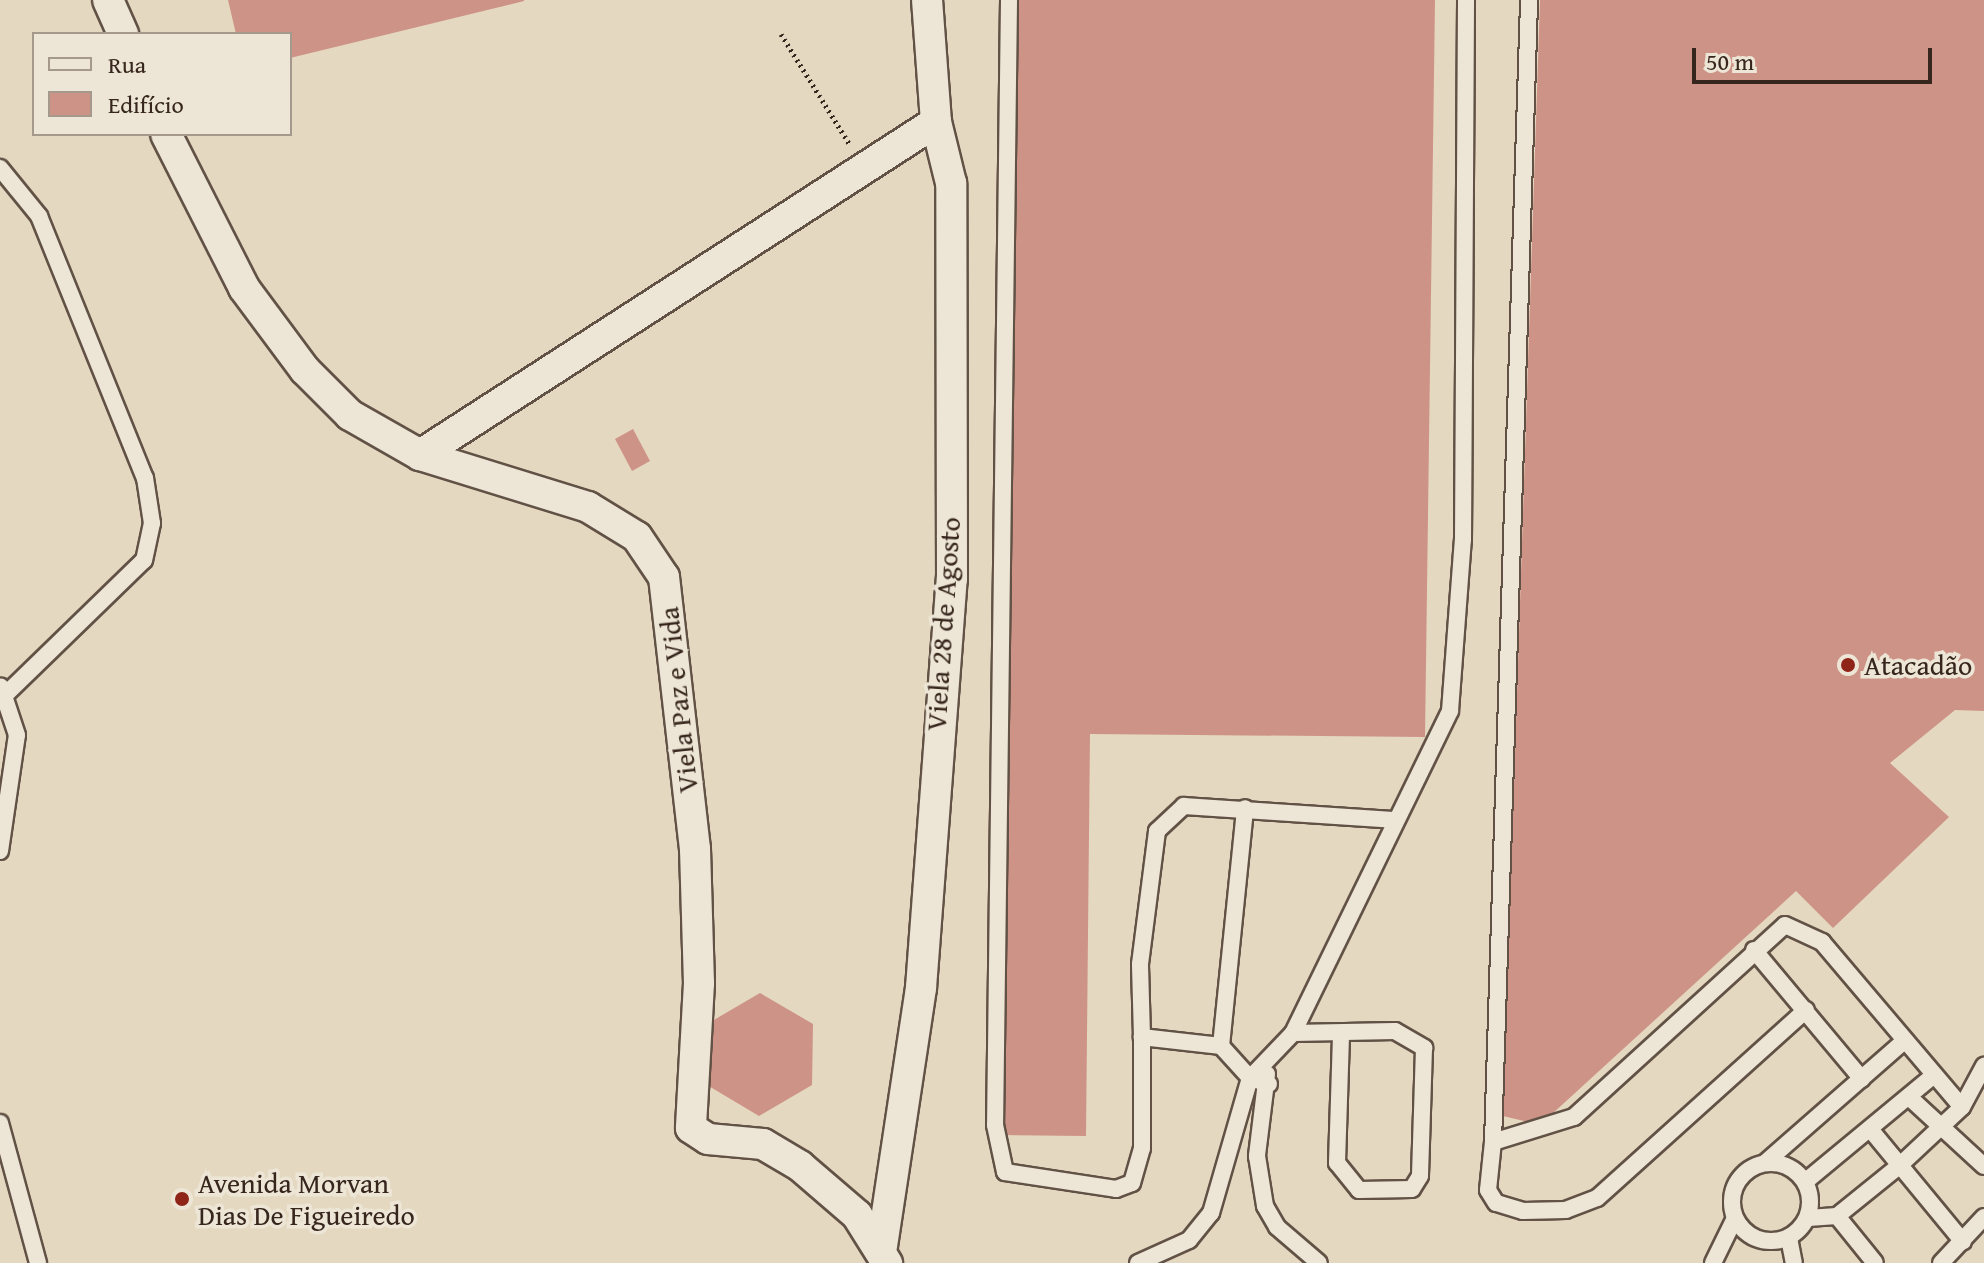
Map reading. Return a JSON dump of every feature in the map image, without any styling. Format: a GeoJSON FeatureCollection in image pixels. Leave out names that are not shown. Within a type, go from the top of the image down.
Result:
{"type":"FeatureCollection","features":[{"type":"Feature","properties":{"kind":"street"},"geometry":{"type":"LineString","coordinates":[[108,0],[122,32]]}},
{"type":"Feature","properties":{"kind":"street","name":"Viela 28 de Agosto"},"geometry":{"type":"LineString","coordinates":[[885,1255],[921,988],[952,579],[951,183],[936,122],[927,0]]}},
{"type":"Feature","properties":{"kind":"street"},"geometry":{"type":"LineString","coordinates":[[420,455],[936,122]]}},
{"type":"Feature","properties":{"kind":"street","name":"Viela Paz e Vida"},"geometry":{"type":"LineString","coordinates":[[167,136],[244,288],[305,370],[350,415],[420,455],[588,507],[637,537],[664,577],[695,849],[699,983],[691,1128],[698,1136],[763,1144],[800,1166],[885,1255]]}},
{"type":"Feature","properties":{"kind":"lane"},"geometry":{"type":"LineString","coordinates":[[1009,0],[995,1109],[1005,1172],[1116,1189],[1132,1183],[1142,1148],[1140,964],[1157,831],[1184,806],[1393,820]]}},
{"type":"Feature","properties":{"kind":"lane"},"geometry":{"type":"LineString","coordinates":[[1138,1263],[1189,1240],[1211,1213],[1250,1078],[1293,1033],[1393,820],[1434,754],[1450,711],[1457,651],[1466,0]]}},
{"type":"Feature","properties":{"kind":"lane"},"geometry":{"type":"LineString","coordinates":[[1529,0],[1493,1142],[1488,1190],[1496,1203],[1566,1210],[1597,1198],[1806,1010]]}},
{"type":"Feature","properties":{"kind":"lane"},"geometry":{"type":"LineString","coordinates":[[0,168],[39,216],[145,478],[152,523],[144,560],[3,690],[17,735],[0,851]]}},
{"type":"Feature","properties":{"kind":"lane"},"geometry":{"type":"LineString","coordinates":[[1221,1046],[1245,808]]}},
{"type":"Feature","properties":{"kind":"lane"},"geometry":{"type":"LineString","coordinates":[[1493,1142],[1574,1117],[1785,925],[1810,932],[1962,1107]]}},
{"type":"Feature","properties":{"kind":"lane"},"geometry":{"type":"LineString","coordinates":[[1754,950],[1862,1079]]}},
{"type":"Feature","properties":{"kind":"lane"},"geometry":{"type":"LineString","coordinates":[[1293,1033],[1395,1031],[1424,1048],[1420,1176],[1412,1189],[1359,1190],[1337,1163],[1341,1034]]}},
{"type":"Feature","properties":{"kind":"lane"},"geometry":{"type":"LineString","coordinates":[[1142,1037],[1221,1046],[1250,1078],[1269,1084]]}},
{"type":"Feature","properties":{"kind":"lane"},"geometry":{"type":"LineString","coordinates":[[1713,1263],[1735,1218],[1737,1181],[1766,1162],[1904,1041]]}},
{"type":"Feature","properties":{"kind":"lane"},"geometry":{"type":"LineString","coordinates":[[1265,1061],[1269,1084],[1257,1156],[1265,1206],[1277,1227],[1319,1263]]}},
{"type":"Feature","properties":{"kind":"lane"},"geometry":{"type":"LineString","coordinates":[[1735,1218],[1759,1239],[1789,1238],[1808,1218],[1837,1216],[1941,1128],[1962,1107],[1983,1073]]}},
{"type":"Feature","properties":{"kind":"lane"},"geometry":{"type":"LineString","coordinates":[[1806,1181],[1934,1075]]}},
{"type":"Feature","properties":{"kind":"lane"},"geometry":{"type":"LineString","coordinates":[[1909,1097],[1984,1166]]}},
{"type":"Feature","properties":{"kind":"lane"},"geometry":{"type":"LineString","coordinates":[[0,1123],[38,1263]]}},
{"type":"Feature","properties":{"kind":"lane"},"geometry":{"type":"LineString","coordinates":[[1870,1129],[1963,1242]]}},
{"type":"Feature","properties":{"kind":"lane"},"geometry":{"type":"LineString","coordinates":[[1766,1162],[1793,1168],[1806,1181],[1808,1218]]}},
{"type":"Feature","properties":{"kind":"lane"},"geometry":{"type":"LineString","coordinates":[[1837,1216],[1875,1263]]}},
{"type":"Feature","properties":{"kind":"lane"},"geometry":{"type":"LineString","coordinates":[[1941,1263],[1984,1217]]}},
{"type":"Feature","properties":{"kind":"lane"},"geometry":{"type":"LineString","coordinates":[[1789,1238],[1794,1263]]}},
{"type":"Feature","properties":{"kind":"path"},"geometry":{"type":"LineString","coordinates":[[781,34],[864,168]]}},
{"type":"Feature","properties":{"kind":"building"},"geometry":{"type":"Polygon","coordinates":[[[228,0],[524,0],[292,58],[292,32],[236,32],[228,0]]]}},
{"type":"Feature","properties":{"kind":"building"},"geometry":{"type":"Polygon","coordinates":[[[1011,0],[1435,0],[1425,737],[1090,734],[1086,1136],[1001,1135],[1011,0]]]}},
{"type":"Feature","properties":{"kind":"building"},"geometry":{"type":"Polygon","coordinates":[[[1540,0],[1984,0],[1984,711],[1955,710],[1890,763],[1949,817],[1833,928],[1796,891],[1540,1125],[1503,1116],[1540,0]]]}},
{"type":"Feature","properties":{"kind":"building"},"geometry":{"type":"Polygon","coordinates":[[[633,429],[650,461],[632,471],[615,439],[633,429]]]}},
{"type":"Feature","properties":{"kind":"building"},"geometry":{"type":"Polygon","coordinates":[[[760,993],[813,1024],[812,1085],[759,1116],[707,1085],[707,1024],[760,993]]]}},
{"type":"Feature","properties":{"kind":"place","name":"Atacadão"},"geometry":{"type":"Point","coordinates":[1848,665]}},
{"type":"Feature","properties":{"kind":"place","name":"Avenida Morvan Dias De Figueiredo"},"geometry":{"type":"Point","coordinates":[182,1199]}}]}
